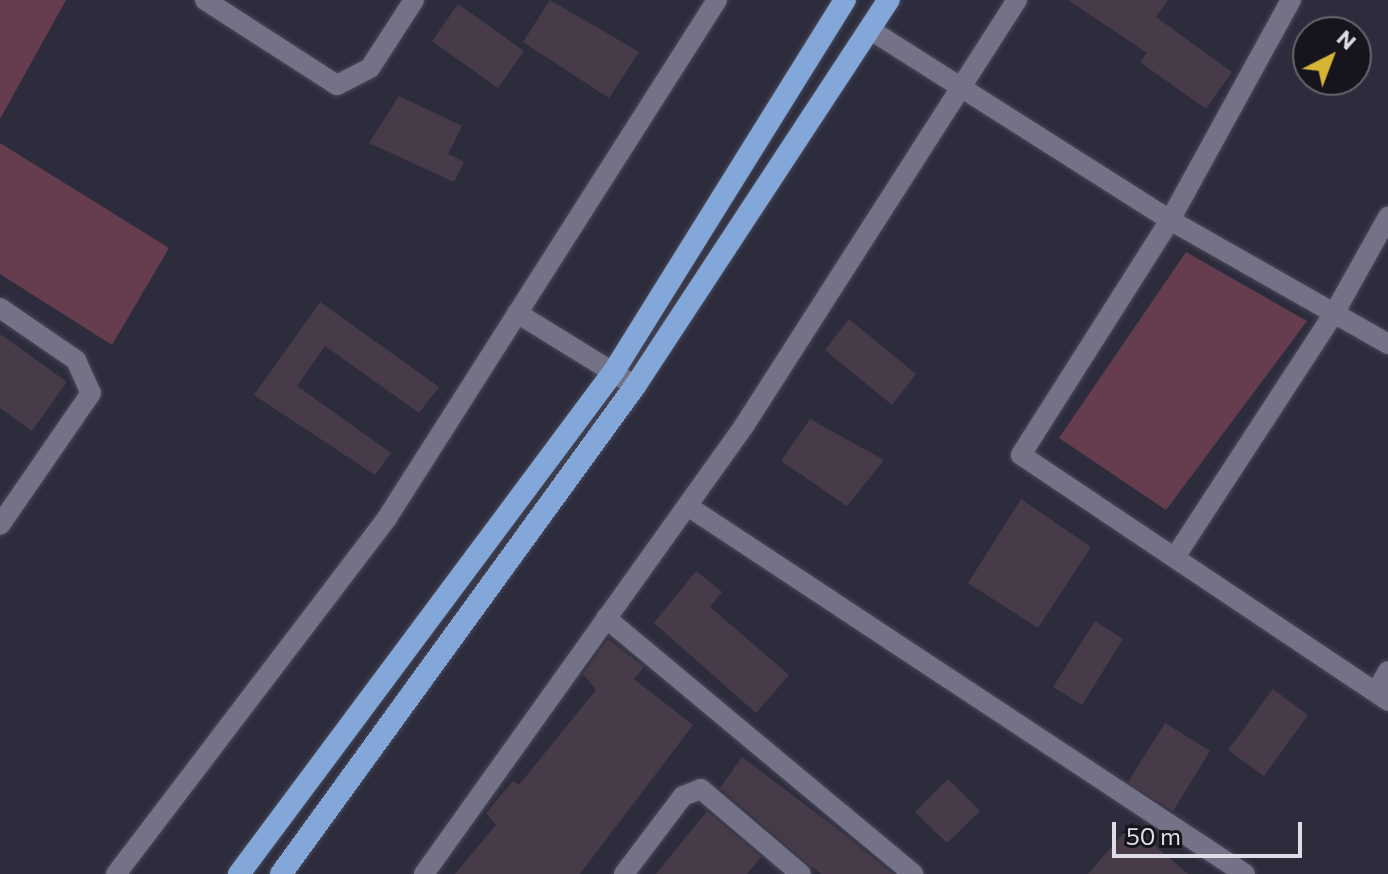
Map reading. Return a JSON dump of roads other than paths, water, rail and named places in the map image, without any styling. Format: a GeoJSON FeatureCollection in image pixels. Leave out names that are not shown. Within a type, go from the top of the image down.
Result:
{"type":"FeatureCollection","features":[{"type":"Feature","properties":{"kind":"highway"},"geometry":{"type":"LineString","coordinates":[[239,874],[614,371],[845,0]]}},
{"type":"Feature","properties":{"kind":"highway"},"geometry":{"type":"LineString","coordinates":[[281,874],[635,386],[889,0]]}},
{"type":"Feature","properties":{"kind":"street"},"geometry":{"type":"LineString","coordinates":[[205,0],[337,85],[370,68],[414,0]]}},
{"type":"Feature","properties":{"kind":"street"},"geometry":{"type":"LineString","coordinates":[[116,874],[387,518],[717,0]]}},
{"type":"Feature","properties":{"kind":"street"},"geometry":{"type":"LineString","coordinates":[[424,874],[689,507],[966,88],[1017,0]]}},
{"type":"Feature","properties":{"kind":"street"},"geometry":{"type":"LineString","coordinates":[[1291,0],[1170,220],[1021,455],[1177,554],[1382,696],[1388,671]]}},
{"type":"Feature","properties":{"kind":"street"},"geometry":{"type":"LineString","coordinates":[[869,29],[1170,220],[1336,310],[1388,344]]}},
{"type":"Feature","properties":{"kind":"street"},"geometry":{"type":"LineString","coordinates":[[1177,554],[1336,310],[1388,217]]}},
{"type":"Feature","properties":{"kind":"street"},"geometry":{"type":"LineString","coordinates":[[0,308],[76,360],[91,393],[0,525]]}},
{"type":"Feature","properties":{"kind":"street"},"geometry":{"type":"LineString","coordinates":[[517,313],[635,386]]}},
{"type":"Feature","properties":{"kind":"street"},"geometry":{"type":"LineString","coordinates":[[689,507],[1245,874]]}},
{"type":"Feature","properties":{"kind":"street"},"geometry":{"type":"LineString","coordinates":[[606,618],[913,874]]}},
{"type":"Feature","properties":{"kind":"street"},"geometry":{"type":"LineString","coordinates":[[624,874],[683,796],[701,789],[801,874]]}}]}
